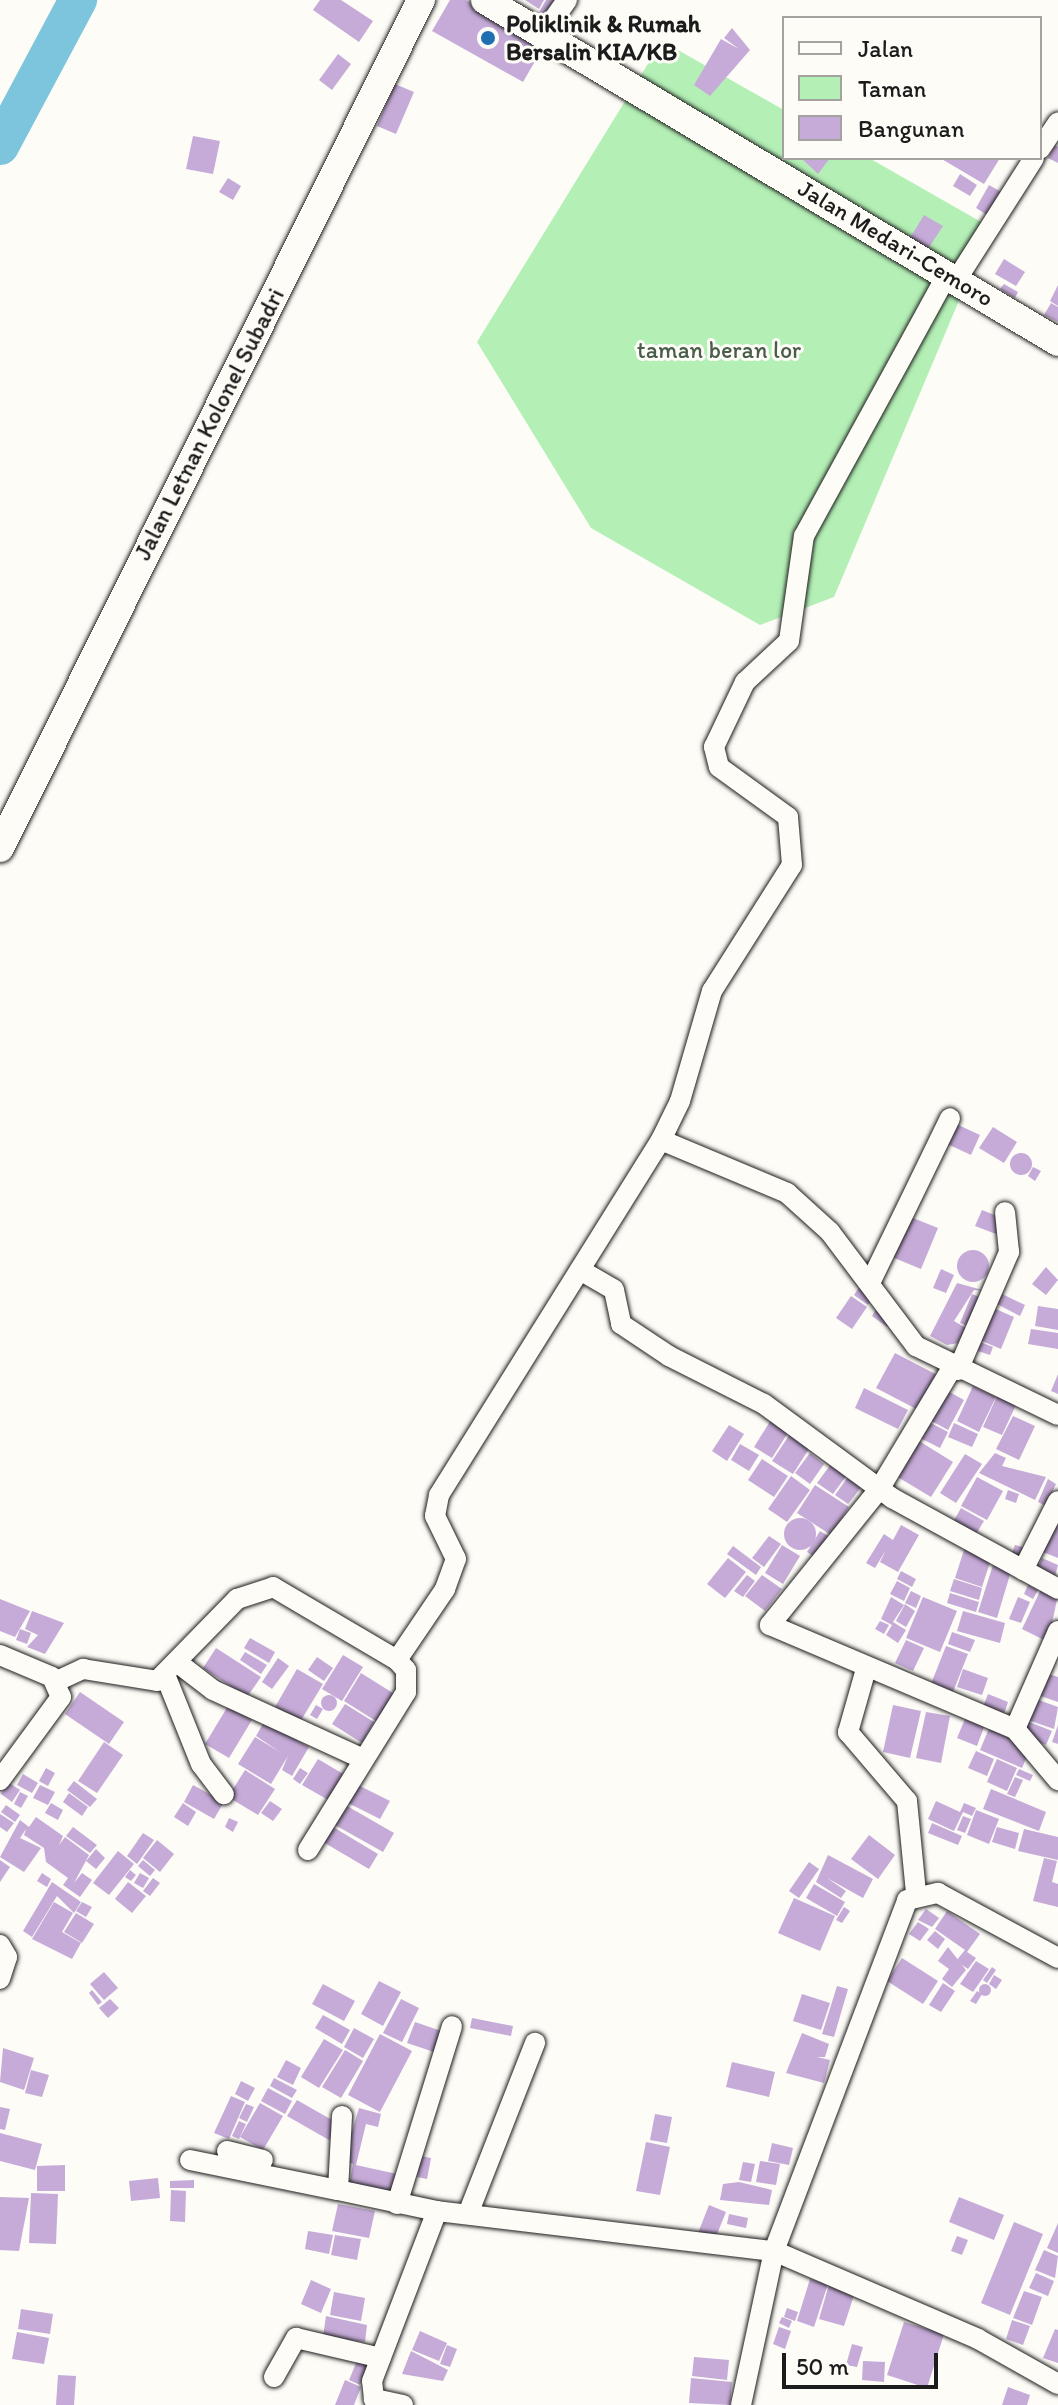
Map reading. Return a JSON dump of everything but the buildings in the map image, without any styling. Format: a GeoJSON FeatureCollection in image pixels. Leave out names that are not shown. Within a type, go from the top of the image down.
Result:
{"type":"FeatureCollection","features":[{"type":"Feature","properties":{"kind":"main road","name":"Jalan Letnan Kolonel Subadri"},"geometry":{"type":"LineString","coordinates":[[0,848],[421,0]]}},
{"type":"Feature","properties":{"kind":"main road","name":"Jalan Medari-Cemoro"},"geometry":{"type":"LineString","coordinates":[[485,0],[953,276],[1058,342]]}},
{"type":"Feature","properties":{"kind":"street"},"geometry":{"type":"LineString","coordinates":[[543,34],[567,0]]}},
{"type":"Feature","properties":{"kind":"street"},"geometry":{"type":"LineString","coordinates":[[1048,145],[1058,122]]}},
{"type":"Feature","properties":{"kind":"street"},"geometry":{"type":"LineString","coordinates":[[397,1660],[453,1569],[451,1542],[435,1516],[439,1495],[661,1140],[680,1101],[712,991],[792,865],[788,817],[719,767],[714,747],[745,682],[789,641],[804,536],[953,276],[1033,160]]}},
{"type":"Feature","properties":{"kind":"street"},"geometry":{"type":"LineString","coordinates":[[870,1283],[950,1118]]}},
{"type":"Feature","properties":{"kind":"street"},"geometry":{"type":"LineString","coordinates":[[661,1140],[787,1193],[870,1283],[916,1346],[955,1369],[1058,1415]]}},
{"type":"Feature","properties":{"kind":"street"},"geometry":{"type":"LineString","coordinates":[[1005,1212],[1009,1252],[955,1369],[880,1488],[770,1618],[775,1633],[1015,1729],[1058,1780]]}},
{"type":"Feature","properties":{"kind":"street"},"geometry":{"type":"LineString","coordinates":[[580,1270],[614,1290],[621,1324],[687,1366],[797,1424],[880,1488],[1058,1589]]}},
{"type":"Feature","properties":{"kind":"street"},"geometry":{"type":"LineString","coordinates":[[1023,1570],[1058,1501]]}},
{"type":"Feature","properties":{"kind":"street"},"geometry":{"type":"LineString","coordinates":[[172,1670],[237,1599],[273,1587],[397,1660],[406,1670],[406,1692],[308,1850]]}},
{"type":"Feature","properties":{"kind":"street"},"geometry":{"type":"LineString","coordinates":[[1015,1729],[1058,1631]]}},
{"type":"Feature","properties":{"kind":"street"},"geometry":{"type":"LineString","coordinates":[[0,1655],[57,1681],[83,1669],[172,1670],[363,1759]]}},
{"type":"Feature","properties":{"kind":"street"},"geometry":{"type":"LineString","coordinates":[[741,2405],[774,2251],[898,1917],[916,1893],[907,1801],[848,1732],[866,1669]]}},
{"type":"Feature","properties":{"kind":"street"},"geometry":{"type":"LineString","coordinates":[[172,1670],[201,1764],[224,1794]]}},
{"type":"Feature","properties":{"kind":"street"},"geometry":{"type":"LineString","coordinates":[[0,1780],[58,1702],[57,1681]]}},
{"type":"Feature","properties":{"kind":"street"},"geometry":{"type":"LineString","coordinates":[[916,1893],[938,1893],[1058,1958]]}},
{"type":"Feature","properties":{"kind":"street"},"geometry":{"type":"LineString","coordinates":[[0,1945],[7,1957],[0,1979]]}},
{"type":"Feature","properties":{"kind":"street"},"geometry":{"type":"LineString","coordinates":[[397,2204],[452,2026]]}},
{"type":"Feature","properties":{"kind":"street"},"geometry":{"type":"LineString","coordinates":[[468,2214],[535,2043]]}},
{"type":"Feature","properties":{"kind":"street"},"geometry":{"type":"LineString","coordinates":[[337,2185],[342,2116]]}},
{"type":"Feature","properties":{"kind":"street"},"geometry":{"type":"LineString","coordinates":[[227,2151],[397,2204],[774,2251],[978,2339],[1058,2384]]}},
{"type":"Feature","properties":{"kind":"street"},"geometry":{"type":"LineString","coordinates":[[190,2160],[337,2185]]}},
{"type":"Feature","properties":{"kind":"street"},"geometry":{"type":"LineString","coordinates":[[403,2405],[374,2399],[381,2358],[437,2211]]}},
{"type":"Feature","properties":{"kind":"street"},"geometry":{"type":"LineString","coordinates":[[274,2377],[296,2338],[381,2358]]}},
{"type":"Feature","properties":{"kind":"green space","name":"taman beran lor"},"geometry":{"type":"Polygon","coordinates":[[[662,41],[782,109],[782,160],[873,160],[990,227],[834,597],[760,625],[591,528],[477,342],[662,41]]]}},
{"type":"Feature","properties":{"kind":"waterway"},"geometry":{"type":"LineString","coordinates":[[0,146],[78,0]]}},
{"type":"Feature","properties":{"kind":"place","name":"Poliklinik & Rumah Bersalin KIA/KB"},"geometry":{"type":"Point","coordinates":[488,38]}}]}
